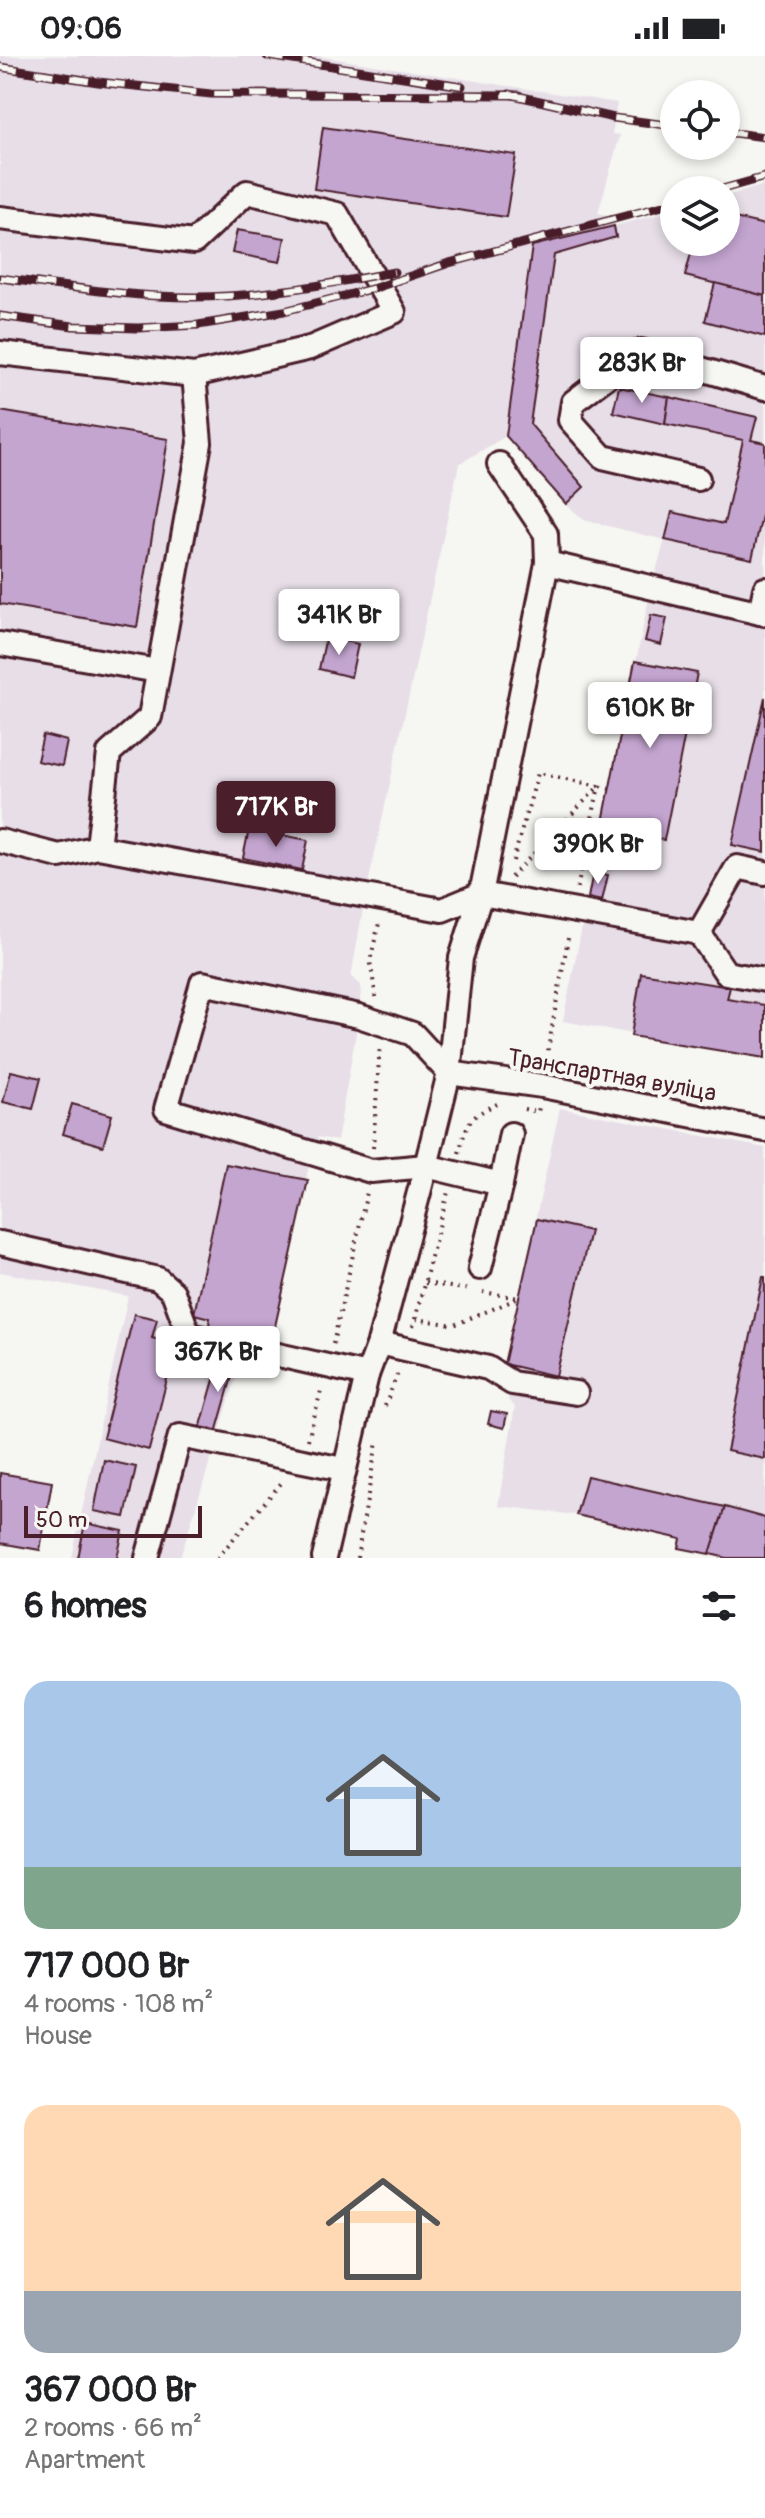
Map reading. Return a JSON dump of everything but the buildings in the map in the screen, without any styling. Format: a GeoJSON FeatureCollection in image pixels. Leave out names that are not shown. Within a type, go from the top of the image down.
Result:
{"type":"FeatureCollection","features":[{"type":"Feature","properties":{"kind":"street"},"geometry":{"type":"LineString","coordinates":[[0,218],[194,242],[247,192],[337,214],[394,312],[310,348],[194,375],[0,353]]}},
{"type":"Feature","properties":{"kind":"street"},"geometry":{"type":"LineString","coordinates":[[698,479],[603,457],[570,420],[573,402],[641,351],[765,388]]}},
{"type":"Feature","properties":{"kind":"street"},"geometry":{"type":"LineString","coordinates":[[98,847],[109,753],[150,717],[200,443],[194,375]]}},
{"type":"Feature","properties":{"kind":"street"},"geometry":{"type":"LineString","coordinates":[[324,1558],[367,1375],[379,1343],[449,1073],[461,958],[481,894],[547,563],[546,534],[499,464]]}},
{"type":"Feature","properties":{"kind":"street"},"geometry":{"type":"LineString","coordinates":[[547,563],[763,613],[765,589]]}},
{"type":"Feature","properties":{"kind":"street"},"geometry":{"type":"LineString","coordinates":[[0,644],[158,671]]}},
{"type":"Feature","properties":{"kind":"street"},"geometry":{"type":"LineString","coordinates":[[0,841],[59,856],[98,847],[442,910],[481,894],[699,933],[726,973],[765,980]]}},
{"type":"Feature","properties":{"kind":"street"},"geometry":{"type":"LineString","coordinates":[[699,933],[737,867],[765,873]]}},
{"type":"Feature","properties":{"kind":"street"},"geometry":{"type":"LineString","coordinates":[[449,1073],[413,1034],[359,1016],[202,983],[166,1109],[371,1171],[426,1166],[501,1184]]}},
{"type":"Feature","properties":{"kind":"street","name":"Транспартная вуліца"},"geometry":{"type":"LineString","coordinates":[[449,1073],[542,1086],[765,1130]]}},
{"type":"Feature","properties":{"kind":"street"},"geometry":{"type":"LineString","coordinates":[[480,1268],[511,1134]]}},
{"type":"Feature","properties":{"kind":"street"},"geometry":{"type":"LineString","coordinates":[[0,1243],[158,1279],[173,1292],[189,1335],[329,1364],[367,1375]]}},
{"type":"Feature","properties":{"kind":"street"},"geometry":{"type":"LineString","coordinates":[[379,1343],[488,1368],[512,1383],[576,1393]]}},
{"type":"Feature","properties":{"kind":"street"},"geometry":{"type":"LineString","coordinates":[[147,1558],[180,1436],[343,1469]]}},
{"type":"Feature","properties":{"kind":"path"},"geometry":{"type":"LineString","coordinates":[[508,880],[538,773],[610,789]]}},
{"type":"Feature","properties":{"kind":"path"},"geometry":{"type":"LineString","coordinates":[[508,880],[599,786]]}},
{"type":"Feature","properties":{"kind":"path"},"geometry":{"type":"LineString","coordinates":[[577,892],[599,786]]}},
{"type":"Feature","properties":{"kind":"path"},"geometry":{"type":"LineString","coordinates":[[508,880],[521,883]]}},
{"type":"Feature","properties":{"kind":"path"},"geometry":{"type":"LineString","coordinates":[[217,1558],[303,1459],[329,1364],[371,1171],[381,1025],[370,961],[384,901]]}},
{"type":"Feature","properties":{"kind":"path"},"geometry":{"type":"LineString","coordinates":[[382,1414],[416,1319],[441,1216]]}},
{"type":"Feature","properties":{"kind":"path"},"geometry":{"type":"LineString","coordinates":[[416,1319],[454,1325],[519,1298],[425,1283]]}},
{"type":"Feature","properties":{"kind":"path"},"geometry":{"type":"LineString","coordinates":[[357,1558],[379,1430]]}},
{"type":"Feature","properties":{"kind":"shaded area"},"geometry":{"type":"Polygon","coordinates":[[[0,56],[317,56],[617,103],[612,134],[620,135],[598,213],[611,218],[614,226],[660,214],[660,256],[740,256],[740,192],[765,185],[765,1058],[563,1021],[651,588],[665,540],[584,520],[506,436],[459,464],[365,898],[351,977],[361,985],[359,1016],[337,1141],[318,1137],[311,1155],[271,1344],[244,1352],[180,1558],[72,1558],[128,1296],[0,1272],[0,56]]]}},
{"type":"Feature","properties":{"kind":"shaded area"},"geometry":{"type":"Polygon","coordinates":[[[560,1108],[765,1148],[765,1558],[727,1558],[679,1548],[681,1539],[576,1515],[498,1506],[515,1407],[508,1400],[514,1367],[504,1364],[560,1108]]]}},
{"type":"Feature","properties":{"kind":"railway"},"geometry":{"type":"LineString","coordinates":[[267,56],[462,86]]}},
{"type":"Feature","properties":{"kind":"railway"},"geometry":{"type":"LineString","coordinates":[[0,67],[98,82],[211,94],[519,95]]}},
{"type":"Feature","properties":{"kind":"railway"},"geometry":{"type":"LineString","coordinates":[[509,94],[614,118],[660,124]]}},
{"type":"Feature","properties":{"kind":"railway"},"geometry":{"type":"LineString","coordinates":[[740,134],[765,137]]}},
{"type":"Feature","properties":{"kind":"railway"},"geometry":{"type":"LineString","coordinates":[[740,184],[765,177]]}},
{"type":"Feature","properties":{"kind":"railway"},"geometry":{"type":"LineString","coordinates":[[0,316],[73,326],[138,328],[198,325],[284,311],[660,207]]}},
{"type":"Feature","properties":{"kind":"railway"},"geometry":{"type":"LineString","coordinates":[[0,278],[121,293],[194,297],[269,292],[394,272]]}}]}
